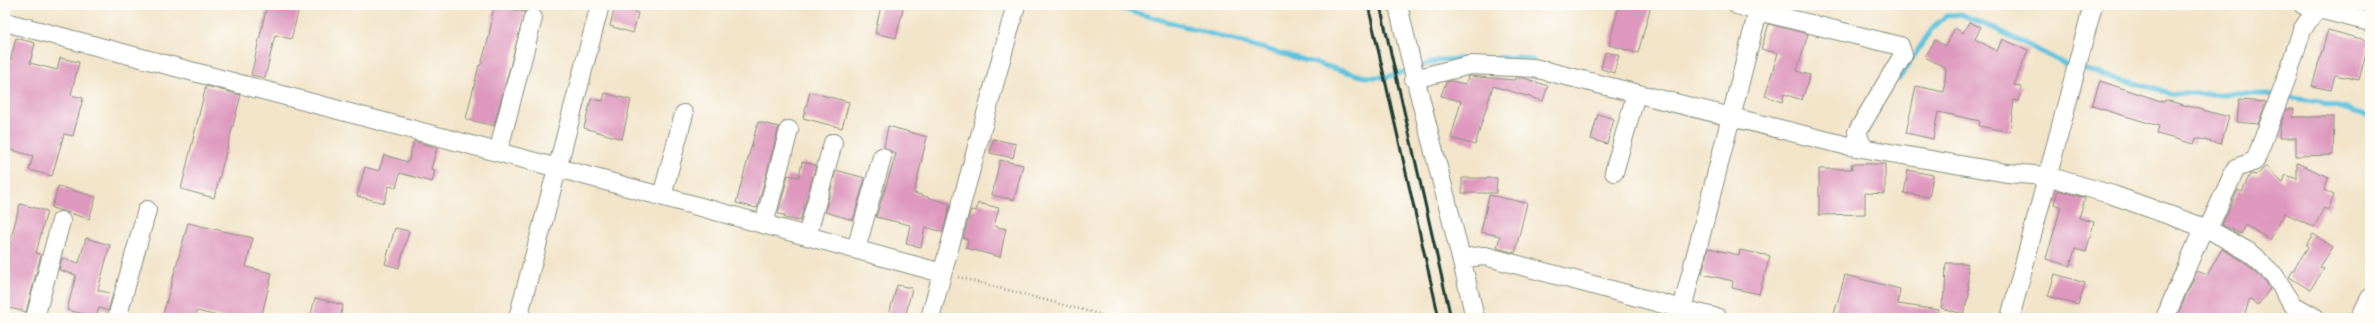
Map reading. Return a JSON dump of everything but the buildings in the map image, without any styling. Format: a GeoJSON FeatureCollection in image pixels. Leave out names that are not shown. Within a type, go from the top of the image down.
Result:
{"type":"FeatureCollection","features":[{"type":"Feature","properties":{"kind":"street"},"geometry":{"type":"LineString","coordinates":[[518,318],[600,5]]}},
{"type":"Feature","properties":{"kind":"street"},"geometry":{"type":"LineString","coordinates":[[930,318],[1016,5]]}},
{"type":"Feature","properties":{"kind":"street"},"geometry":{"type":"LineString","coordinates":[[1398,5],[1414,79],[1462,258],[1475,318]]}},
{"type":"Feature","properties":{"kind":"street"},"geometry":{"type":"LineString","coordinates":[[1737,5],[1759,8],[1900,46],[1903,55],[1857,132],[1863,148]]}},
{"type":"Feature","properties":{"kind":"street"},"geometry":{"type":"LineString","coordinates":[[2010,318],[2046,176],[2093,5]]}},
{"type":"Feature","properties":{"kind":"street"},"geometry":{"type":"LineString","coordinates":[[2165,318],[2236,168],[2255,161],[2287,77],[2302,30],[2313,6],[2370,22]]}},
{"type":"Feature","properties":{"kind":"street"},"geometry":{"type":"LineString","coordinates":[[1682,313],[1759,8]]}},
{"type":"Feature","properties":{"kind":"street"},"geometry":{"type":"LineString","coordinates":[[498,152],[533,18]]}},
{"type":"Feature","properties":{"kind":"street"},"geometry":{"type":"LineString","coordinates":[[5,22],[558,168],[942,273]]}},
{"type":"Feature","properties":{"kind":"street"},"geometry":{"type":"LineString","coordinates":[[1414,79],[1470,65],[1534,68],[1732,119],[1863,148],[2007,173],[2046,176],[2113,194],[2206,229],[2248,252],[2274,275],[2293,305],[2316,318]]}},
{"type":"Feature","properties":{"kind":"street"},"geometry":{"type":"LineString","coordinates":[[1614,172],[1636,94]]}},
{"type":"Feature","properties":{"kind":"street"},"geometry":{"type":"LineString","coordinates":[[662,196],[684,114]]}},
{"type":"Feature","properties":{"kind":"street"},"geometry":{"type":"LineString","coordinates":[[764,224],[789,130]]}},
{"type":"Feature","properties":{"kind":"street"},"geometry":{"type":"LineString","coordinates":[[807,236],[833,143]]}},
{"type":"Feature","properties":{"kind":"street"},"geometry":{"type":"LineString","coordinates":[[856,249],[882,157]]}},
{"type":"Feature","properties":{"kind":"street"},"geometry":{"type":"LineString","coordinates":[[117,318],[147,210]]}},
{"type":"Feature","properties":{"kind":"street"},"geometry":{"type":"LineString","coordinates":[[35,318],[61,221]]}},
{"type":"Feature","properties":{"kind":"street"},"geometry":{"type":"LineString","coordinates":[[1462,258],[1485,256],[1682,313],[1718,318]]}},
{"type":"Feature","properties":{"kind":"street"},"geometry":{"type":"LineString","coordinates":[[2360,318],[2370,298]]}},
{"type":"Feature","properties":{"kind":"path"},"geometry":{"type":"LineString","coordinates":[[942,273],[1113,318]]}},
{"type":"Feature","properties":{"kind":"waterway"},"geometry":{"type":"LineString","coordinates":[[1108,5],[1365,77],[1387,77],[1440,60],[1461,59]]}},
{"type":"Feature","properties":{"kind":"waterway"},"geometry":{"type":"LineString","coordinates":[[1899,79],[1933,27],[1946,16],[1960,14],[2000,31],[2065,64],[2173,94],[2266,94],[2320,102],[2370,116]]}},
{"type":"Feature","properties":{"kind":"waterway"},"geometry":{"type":"LineString","coordinates":[[1495,58],[1519,57],[1533,60]]}},
{"type":"Feature","properties":{"kind":"railway"},"geometry":{"type":"LineString","coordinates":[[1368,5],[1439,318]]}},
{"type":"Feature","properties":{"kind":"railway"},"geometry":{"type":"LineString","coordinates":[[1380,5],[1451,318]]}}]}
